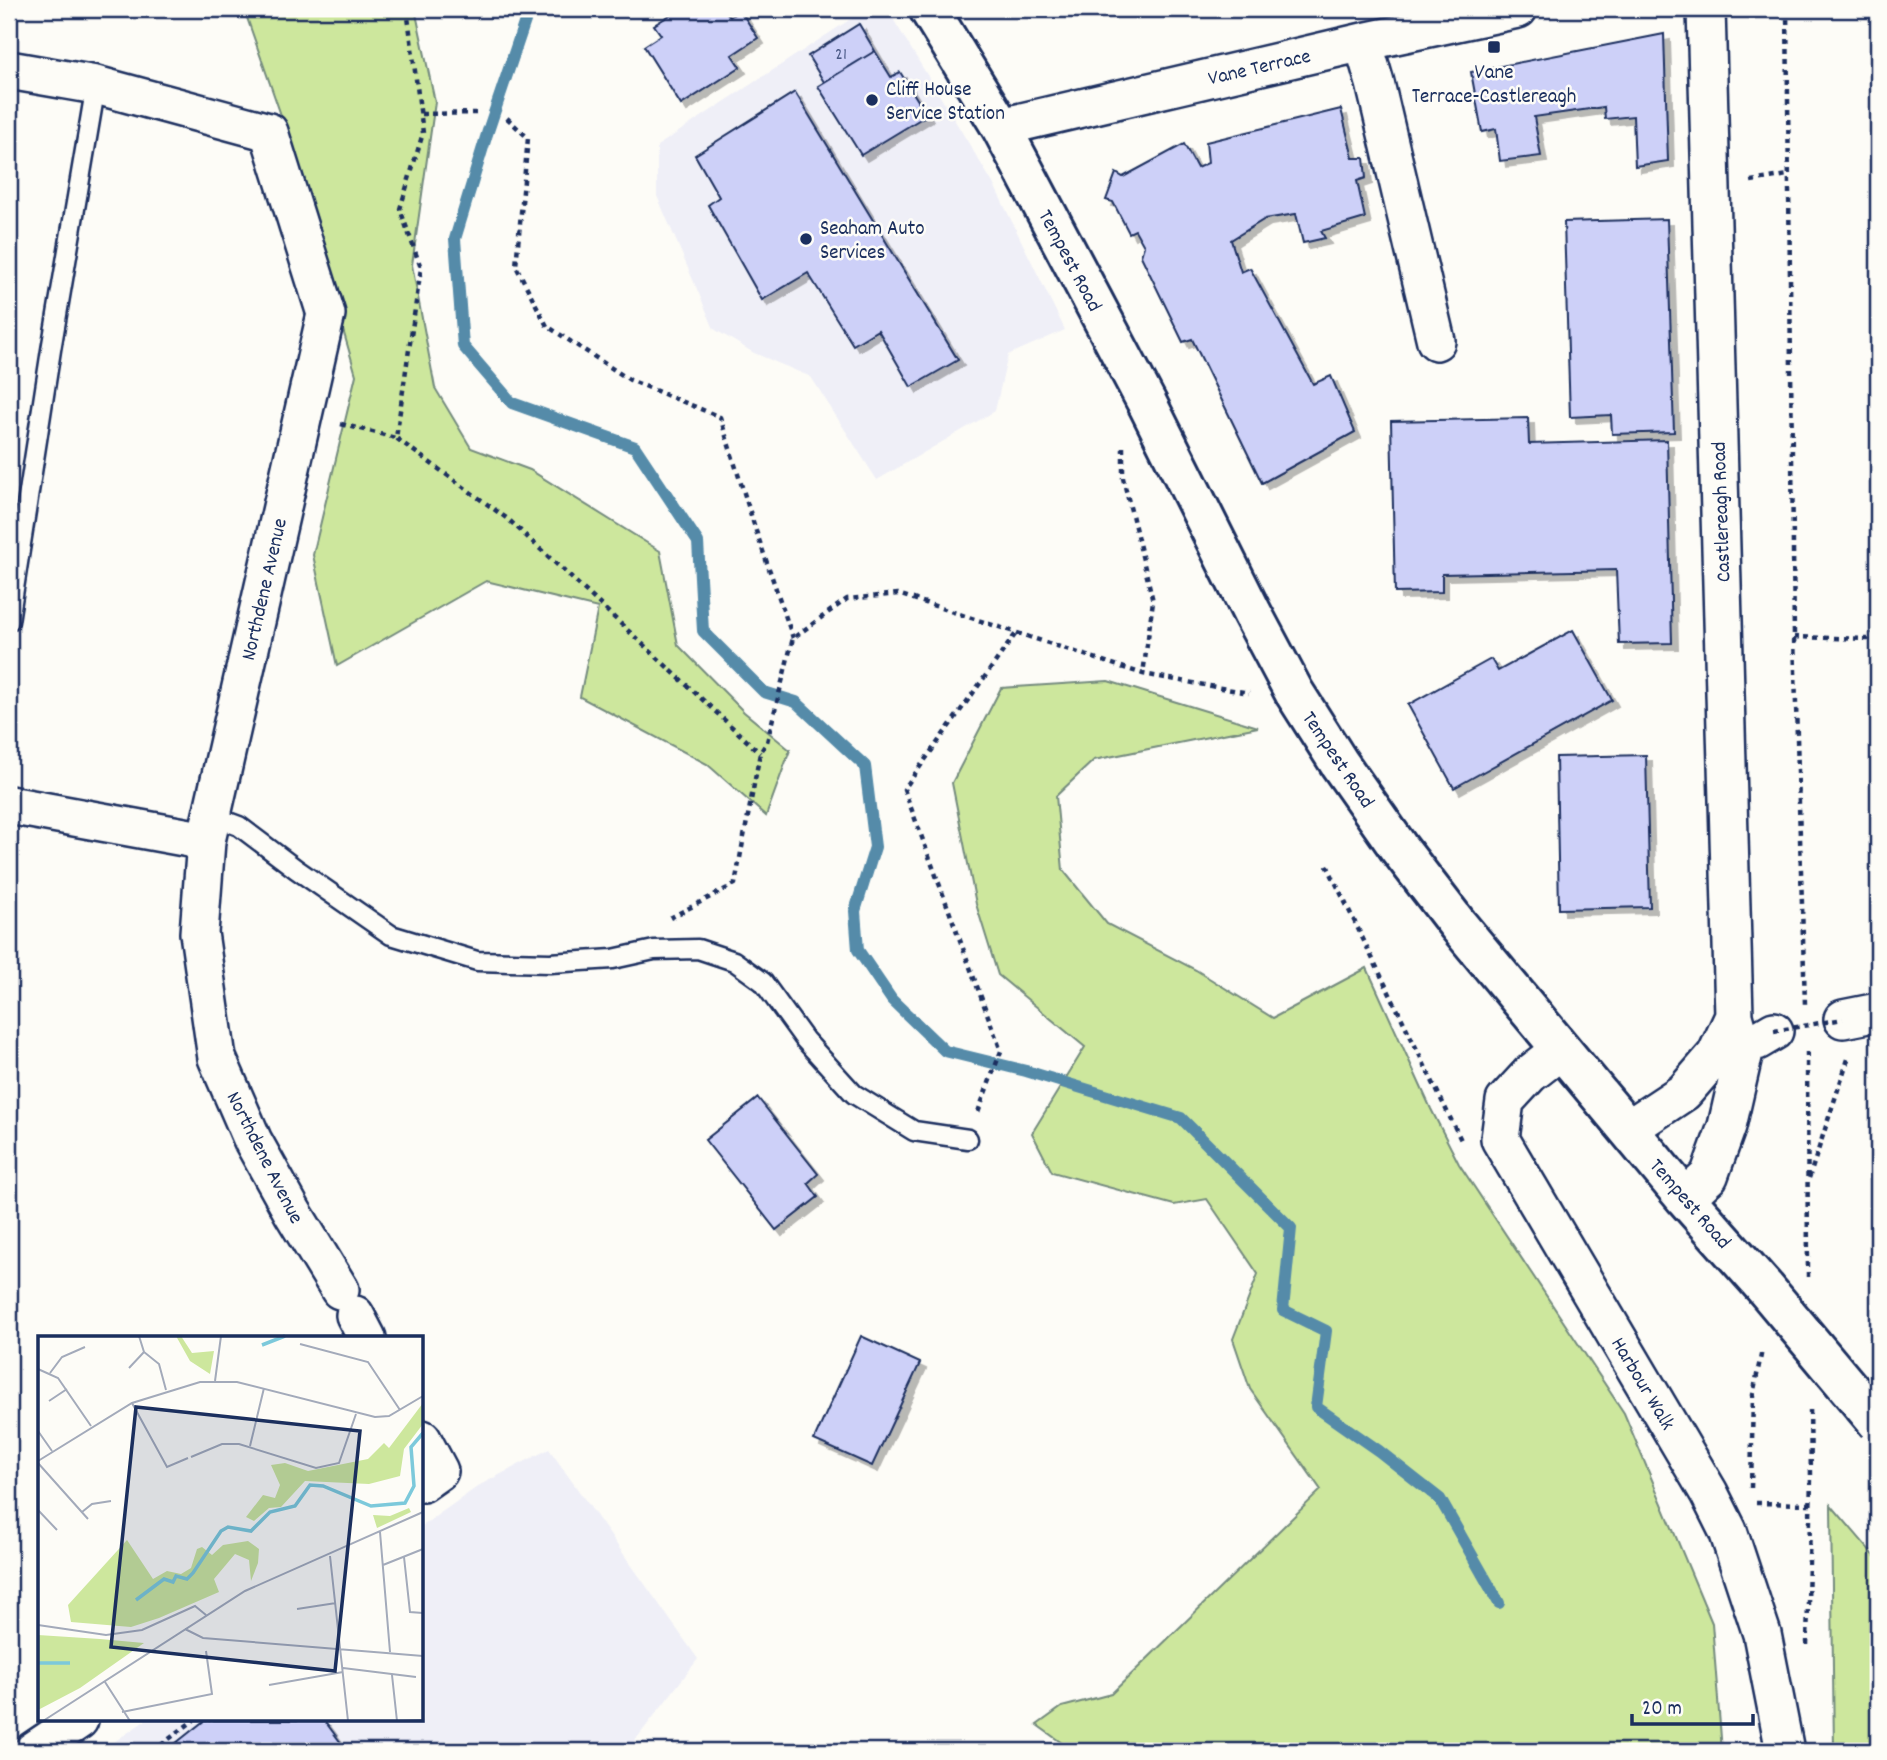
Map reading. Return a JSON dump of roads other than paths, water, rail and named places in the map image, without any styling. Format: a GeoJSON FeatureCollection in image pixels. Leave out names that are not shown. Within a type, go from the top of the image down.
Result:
{"type":"FeatureCollection","features":[{"type":"Feature","properties":{"kind":"main road","name":"Tempest Road"},"geometry":{"type":"LineString","coordinates":[[929,9],[1002,127],[1148,405],[1282,670],[1339,763],[1398,847],[1561,1050],[1878,1423]]}},
{"type":"Feature","properties":{"kind":"street","name":"Vane Terrace"},"geometry":{"type":"LineString","coordinates":[[1002,127],[1363,42],[1518,9]]}},
{"type":"Feature","properties":{"kind":"street","name":"Castlereagh Road"},"geometry":{"type":"LineString","coordinates":[[1706,9],[1776,1032]]}},
{"type":"Feature","properties":{"kind":"street"},"geometry":{"type":"LineString","coordinates":[[1363,42],[1436,341]]}},
{"type":"Feature","properties":{"kind":"street","name":"Northdene Avenue"},"geometry":{"type":"LineString","coordinates":[[9,70],[96,85],[269,132],[326,314],[209,828],[199,933],[217,1058],[253,1141],[354,1314]]}},
{"type":"Feature","properties":{"kind":"street"},"geometry":{"type":"LineString","coordinates":[[9,805],[209,828]]}},
{"type":"Feature","properties":{"kind":"street","name":"Castlereagh Road"},"geometry":{"type":"LineString","coordinates":[[1628,1129],[1684,1092],[1716,1055],[1776,1032]]}},
{"type":"Feature","properties":{"kind":"street","name":"Castlereagh Road"},"geometry":{"type":"LineString","coordinates":[[1685,1198],[1710,1176],[1727,1126],[1744,1052],[1776,1032]]}},
{"type":"Feature","properties":{"kind":"street","name":"Harbour Walk"},"geometry":{"type":"LineString","coordinates":[[1561,1050],[1530,1074],[1505,1101],[1500,1139],[1709,1493],[1728,1531],[1762,1634],[1785,1751]]}},
{"type":"Feature","properties":{"kind":"street"},"geometry":{"type":"LineString","coordinates":[[424,1443],[439,1471],[424,1482]]}},
{"type":"Feature","properties":{"kind":"street"},"geometry":{"type":"LineString","coordinates":[[33,1751],[76,1722]]}},
{"type":"Feature","properties":{"kind":"lane"},"geometry":{"type":"LineString","coordinates":[[9,621],[96,85]]}},
{"type":"Feature","properties":{"kind":"lane"},"geometry":{"type":"LineString","coordinates":[[209,828],[239,826],[391,935],[477,961],[550,963],[613,959],[654,950],[698,949],[734,961],[763,982],[805,1040],[853,1094],[914,1132],[968,1139]]}},
{"type":"Feature","properties":{"kind":"waterway"},"geometry":{"type":"LineString","coordinates":[[529,9],[455,239],[463,346],[512,403],[635,447],[698,542],[703,631],[764,692],[796,702],[865,766],[875,847],[855,911],[858,950],[892,1000],[945,1051],[1026,1071],[1181,1118],[1291,1228],[1283,1310],[1326,1331],[1316,1407],[1379,1451],[1440,1499],[1499,1603]]}},
{"type":"Feature","properties":{"kind":"place","name":"Vane Terrace-Castlereagh"},"geometry":{"type":"Point","coordinates":[1494,47]}},
{"type":"Feature","properties":{"kind":"place","name":"Cliff House Service Station"},"geometry":{"type":"Point","coordinates":[872,100]}},
{"type":"Feature","properties":{"kind":"place","name":"Seaham Auto Services"},"geometry":{"type":"Point","coordinates":[806,239]}}]}
